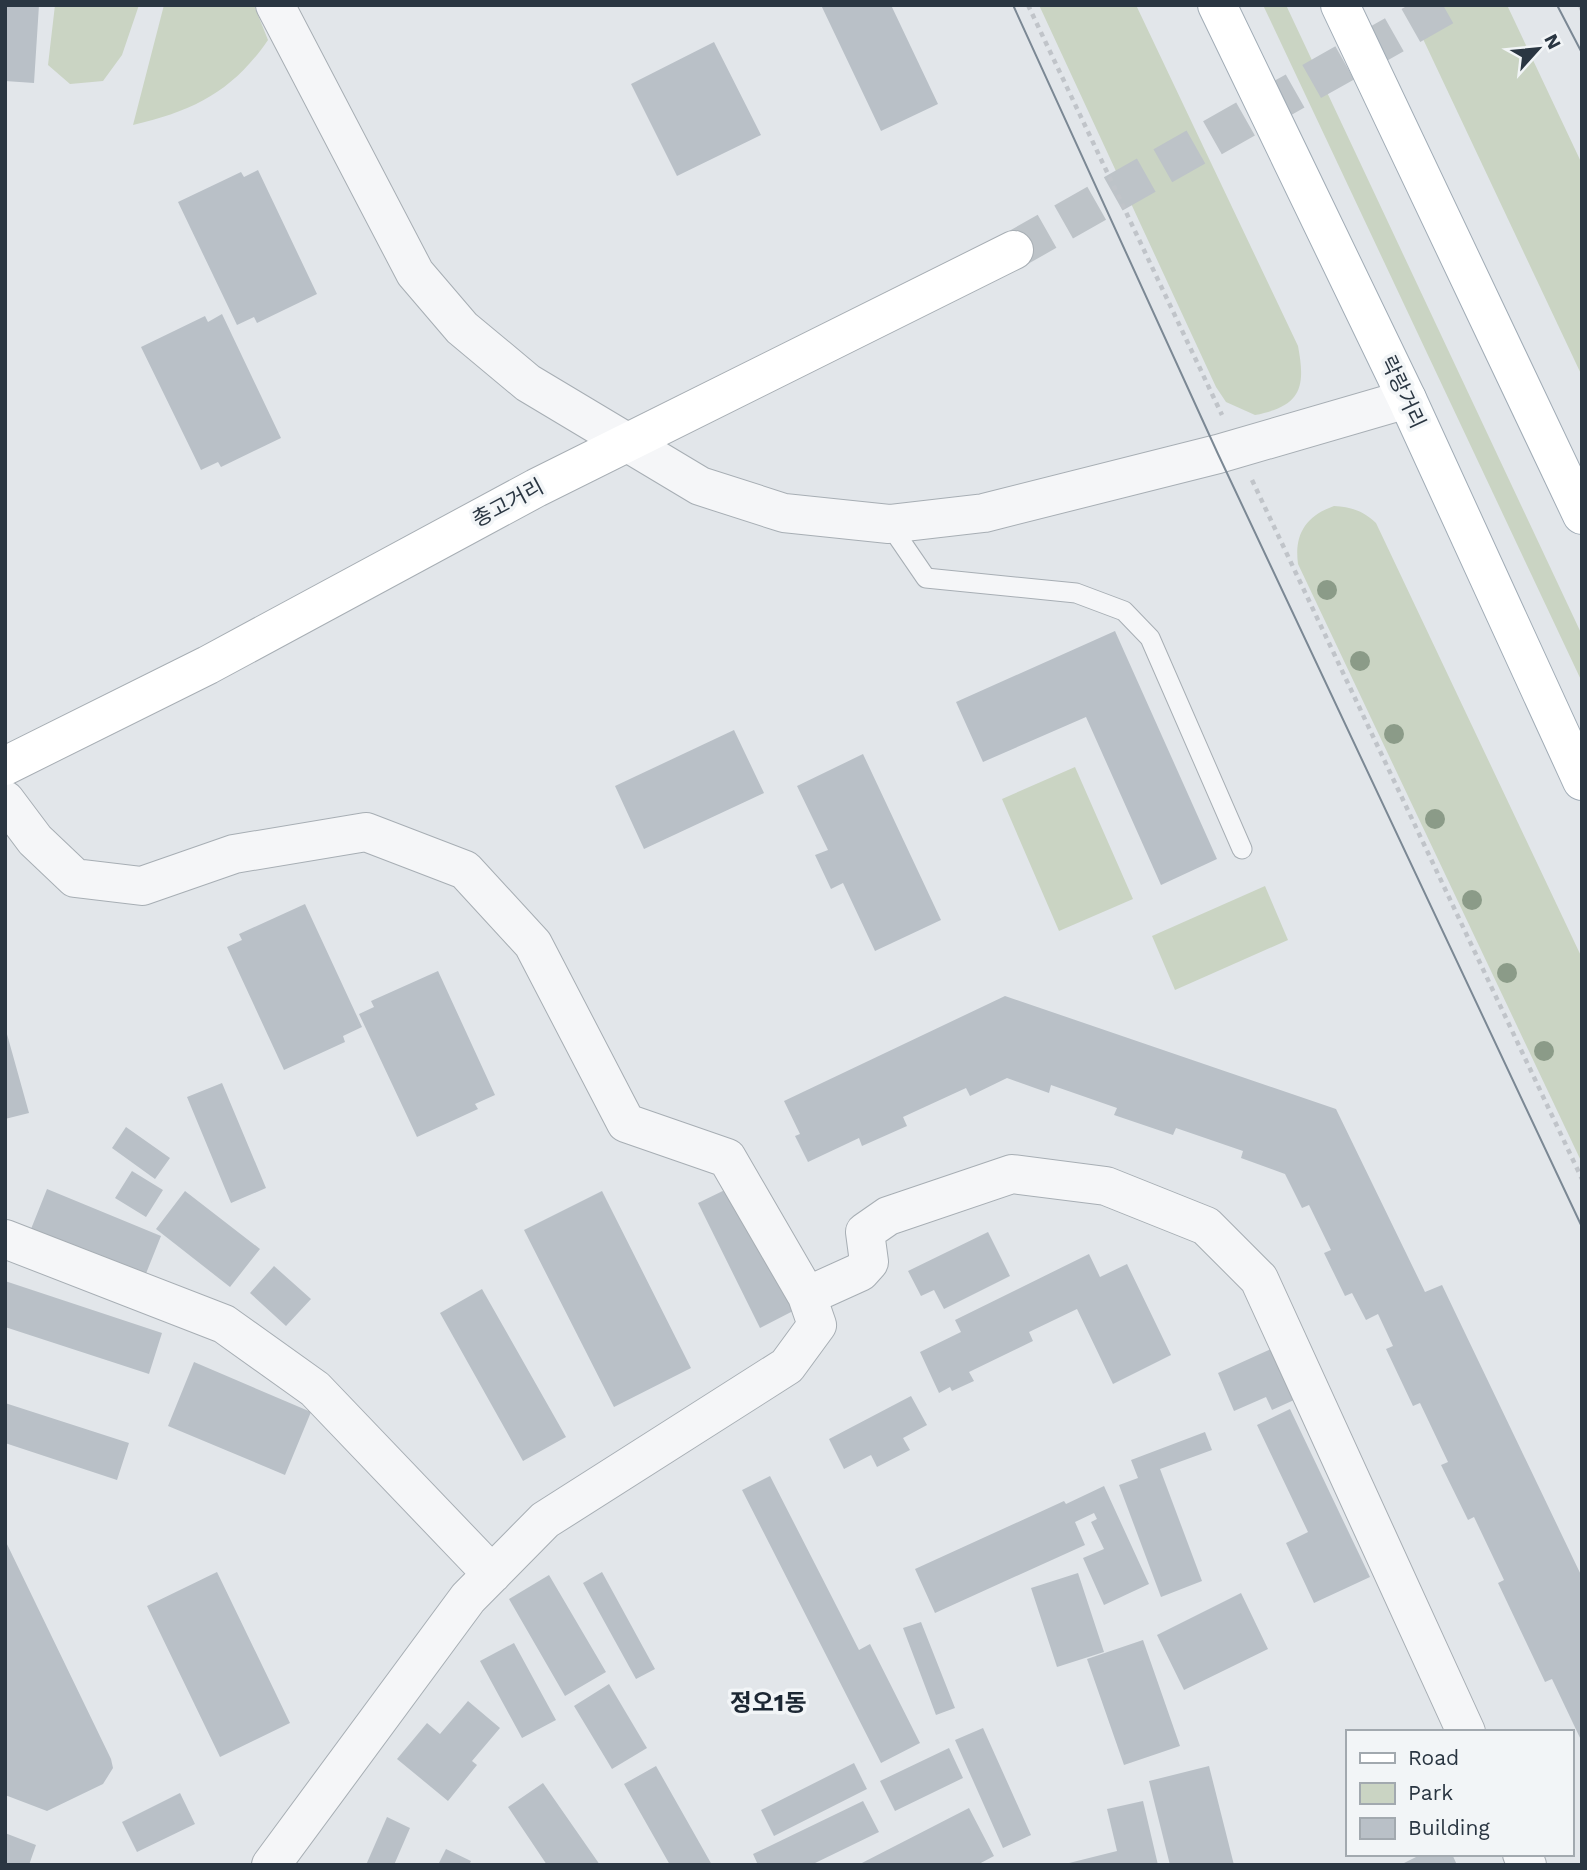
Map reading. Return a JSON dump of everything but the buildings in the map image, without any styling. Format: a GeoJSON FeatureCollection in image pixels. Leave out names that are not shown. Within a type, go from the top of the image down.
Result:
{"type":"FeatureCollection","features":[{"type":"Feature","properties":{"kind":"main road","name":"락랑거리"},"geometry":{"type":"LineString","coordinates":[[1217,5],[1406,398],[1582,781]]}},
{"type":"Feature","properties":{"kind":"main road"},"geometry":{"type":"LineString","coordinates":[[1340,5],[1582,515]]}},
{"type":"Feature","properties":{"kind":"main road","name":"총고거리"},"geometry":{"type":"LineString","coordinates":[[5,765],[208,665],[536,488],[1014,250]]}},
{"type":"Feature","properties":{"kind":"street"},"geometry":{"type":"LineString","coordinates":[[275,5],[415,272],[462,328],[528,383],[631,442],[700,486],[784,513],[889,524],[984,513],[1237,449],[1406,398]]}},
{"type":"Feature","properties":{"kind":"street"},"geometry":{"type":"LineString","coordinates":[[5,800],[35,840],[75,878],[142,886],[234,854],[366,832],[465,870],[533,944],[626,1123],[727,1158],[807,1296],[817,1325],[787,1366],[545,1520],[468,1598],[271,1865]]}},
{"type":"Feature","properties":{"kind":"street"},"geometry":{"type":"LineString","coordinates":[[807,1296],[860,1272],[869,1262],[865,1232],[888,1216],[1012,1174],[1106,1186],[1206,1226],[1259,1279],[1465,1730]]}},
{"type":"Feature","properties":{"kind":"street"},"geometry":{"type":"LineString","coordinates":[[5,1239],[224,1324],[315,1389],[492,1574]]}},
{"type":"Feature","properties":{"kind":"lane"},"geometry":{"type":"LineString","coordinates":[[889,524],[926,578],[1076,593],[1124,611],[1150,638],[1242,849]]}},
{"type":"Feature","properties":{"kind":"path"},"geometry":{"type":"LineString","coordinates":[[1028,5],[1288,562],[1582,1179]]}},
{"type":"Feature","properties":{"kind":"green space"},"geometry":{"type":"Polygon","coordinates":[[[55,5],[139,5],[122,55],[103,81],[70,84],[48,65],[55,5]]]}},
{"type":"Feature","properties":{"kind":"green space"},"geometry":{"type":"Polygon","coordinates":[[[164,5],[254,5],[268,40],[255,58],[226,86],[175,113],[133,125],[164,5]]]}},
{"type":"Feature","properties":{"kind":"green space"},"geometry":{"type":"Polygon","coordinates":[[[1039,5],[1136,5],[1298,346],[1300,384],[1297,393],[1282,406],[1255,415],[1226,402],[1216,387],[1039,5]]]}},
{"type":"Feature","properties":{"kind":"green space"},"geometry":{"type":"Polygon","coordinates":[[[1263,5],[1286,5],[1582,635],[1582,682],[1263,5]]]}},
{"type":"Feature","properties":{"kind":"green space"},"geometry":{"type":"Polygon","coordinates":[[[1407,5],[1507,5],[1582,164],[1582,376],[1407,5]]]}},
{"type":"Feature","properties":{"kind":"green space"},"geometry":{"type":"Polygon","coordinates":[[[1334,506],[1357,510],[1376,523],[1582,958],[1582,1163],[1298,564],[1298,544],[1304,528],[1316,515],[1334,506]]]}},
{"type":"Feature","properties":{"kind":"green space"},"geometry":{"type":"Polygon","coordinates":[[[1075,767],[1133,899],[1059,931],[1002,799],[1075,767]]]}},
{"type":"Feature","properties":{"kind":"green space"},"geometry":{"type":"Polygon","coordinates":[[[1265,886],[1288,940],[1175,990],[1152,936],[1265,886]]]}},
{"type":"Feature","properties":{"kind":"tunnel"},"geometry":{"type":"LineString","coordinates":[[1014,250],[1447,5]]}},
{"type":"Feature","properties":{"kind":"tram line"},"geometry":{"type":"LineString","coordinates":[[1013,5],[1218,454],[1582,1227]]}},
{"type":"Feature","properties":{"kind":"tram line"},"geometry":{"type":"LineString","coordinates":[[1557,5],[1582,53]]}},
{"type":"Feature","properties":{"kind":"district","name":"정오1동"},"geometry":{"type":"Point","coordinates":[768,1703]}}]}
